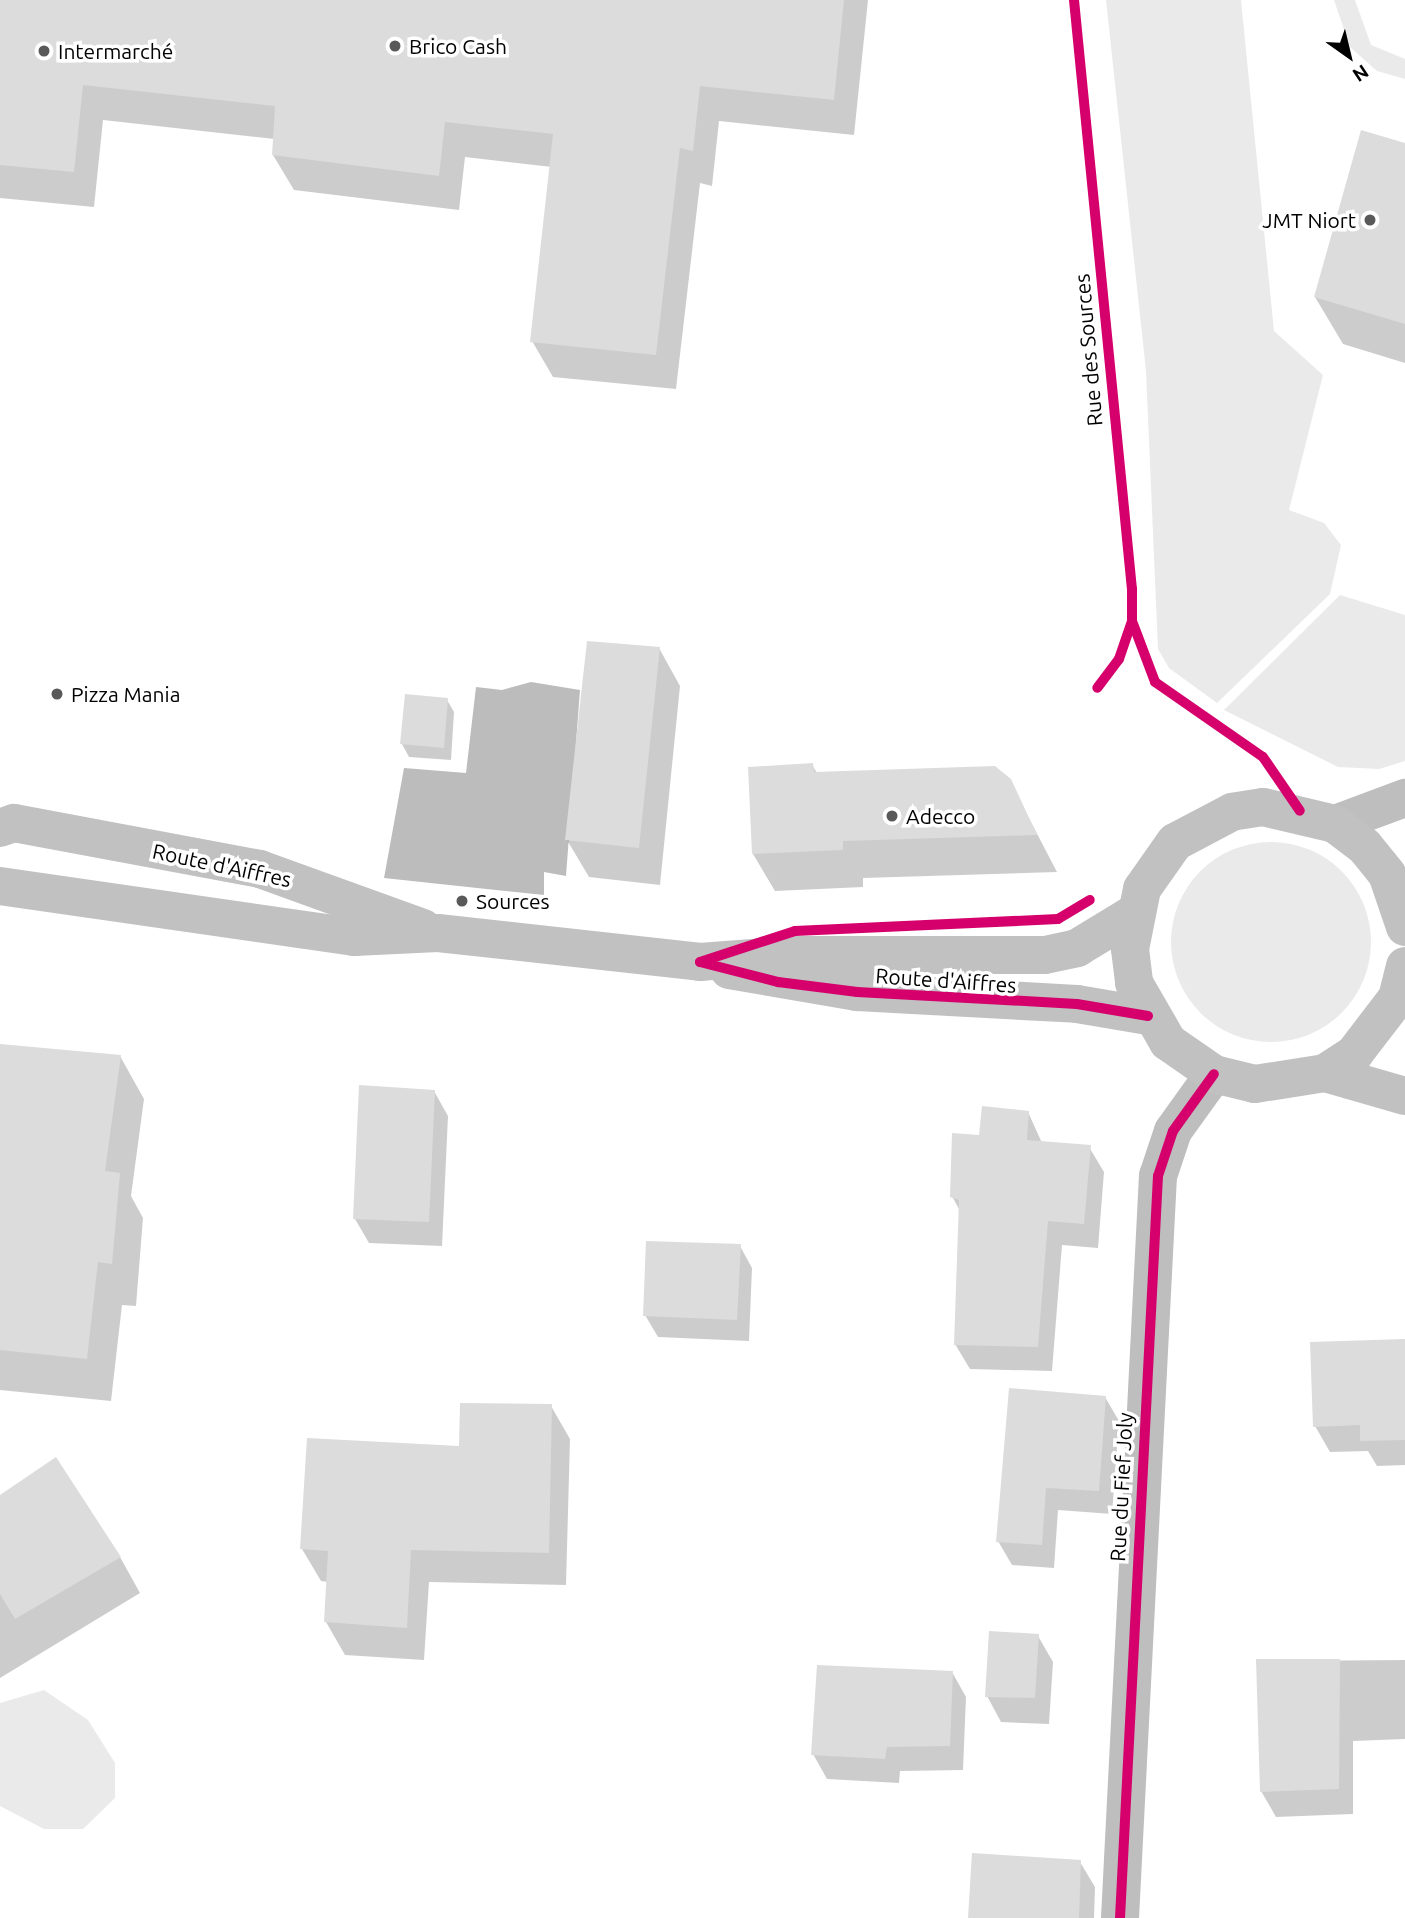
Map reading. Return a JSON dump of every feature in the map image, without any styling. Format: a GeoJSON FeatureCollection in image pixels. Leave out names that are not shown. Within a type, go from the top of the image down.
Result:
{"type":"FeatureCollection","features":[{"type":"Feature","properties":{"kind":"main road"},"geometry":{"type":"LineString","coordinates":[[1404,912],[1387,874],[1335,824],[1263,807],[1202,824],[1154,866],[1133,914],[1134,983],[1148,1016],[1168,1042],[1214,1074],[1255,1084],[1325,1073],[1405,1096]]}},
{"type":"Feature","properties":{"kind":"main road","name":"Route d'Aiffres"},"geometry":{"type":"LineString","coordinates":[[0,828],[14,823],[260,869],[438,933]]}},
{"type":"Feature","properties":{"kind":"main road","name":"Route d'Aiffres"},"geometry":{"type":"LineString","coordinates":[[0,886],[354,937],[438,933],[700,962],[778,982],[857,992],[1076,1004],[1148,1016]]}},
{"type":"Feature","properties":{"kind":"main road","name":"Route d'Aiffres"},"geometry":{"type":"LineString","coordinates":[[700,962],[788,955],[1045,955],[1077,948],[1133,914]]}},
{"type":"Feature","properties":{"kind":"main road"},"geometry":{"type":"LineString","coordinates":[[1325,1073],[1371,1037],[1402,991]]}},
{"type":"Feature","properties":{"kind":"street"},"geometry":{"type":"LineString","coordinates":[[1335,824],[1405,798]]}},
{"type":"Feature","properties":{"kind":"street","name":"Rue du Fief Joly"},"geometry":{"type":"LineString","coordinates":[[1120,1918],[1158,1175],[1173,1131],[1214,1074]]}},
{"type":"Feature","properties":{"kind":"shaded area"},"geometry":{"type":"Polygon","coordinates":[[[1106,0],[1241,0],[1274,331],[1323,375],[1289,510],[1324,523],[1341,545],[1330,594],[1217,703],[1169,668],[1158,649],[1146,371],[1106,0]]]}},
{"type":"Feature","properties":{"kind":"shaded area"},"geometry":{"type":"Polygon","coordinates":[[[1334,0],[1355,0],[1371,45],[1405,59],[1405,79],[1377,71],[1350,47],[1334,0]]]}},
{"type":"Feature","properties":{"kind":"shaded area"},"geometry":{"type":"Polygon","coordinates":[[[1340,595],[1405,615],[1405,761],[1379,769],[1338,767],[1224,710],[1340,595]]]}},
{"type":"Feature","properties":{"kind":"shaded area"},"geometry":{"type":"Polygon","coordinates":[[[531,682],[580,690],[566,876],[544,872],[544,895],[384,878],[404,768],[466,773],[476,687],[502,690],[531,682]]]}},
{"type":"Feature","properties":{"kind":"shaded area"},"geometry":{"type":"Polygon","coordinates":[[[1271,842],[1309,850],[1326,859],[1341,872],[1354,887],[1363,904],[1371,942],[1363,980],[1354,997],[1341,1012],[1326,1025],[1309,1034],[1271,1042],[1233,1034],[1216,1025],[1201,1012],[1188,997],[1179,980],[1171,942],[1179,904],[1188,887],[1201,872],[1216,859],[1233,850],[1271,842]]]}},
{"type":"Feature","properties":{"kind":"shaded area"},"geometry":{"type":"Polygon","coordinates":[[[44,1690],[88,1720],[115,1763],[115,1798],[83,1829],[44,1829],[0,1806],[0,1703],[44,1690]]]}},
{"type":"Feature","properties":{"kind":"building"},"geometry":{"type":"Polygon","coordinates":[[[0,0],[844,0],[834,100],[700,86],[693,151],[680,148],[656,355],[530,342],[553,134],[445,122],[439,176],[272,155],[275,106],[83,85],[74,172],[0,165],[0,0]]]}},
{"type":"Feature","properties":{"kind":"building","name":"JMT Niort"},"geometry":{"type":"Polygon","coordinates":[[[1361,130],[1405,143],[1405,324],[1314,297],[1361,130]]]}},
{"type":"Feature","properties":{"kind":"building"},"geometry":{"type":"Polygon","coordinates":[[[587,641],[660,647],[639,848],[565,840],[587,641]]]}},
{"type":"Feature","properties":{"kind":"building"},"geometry":{"type":"Polygon","coordinates":[[[405,694],[448,698],[444,748],[400,744],[405,694]]]}},
{"type":"Feature","properties":{"kind":"building","name":"Adecco"},"geometry":{"type":"Polygon","coordinates":[[[813,763],[814,772],[995,766],[1011,779],[1037,835],[843,841],[843,850],[752,854],[748,767],[813,763]]]}},
{"type":"Feature","properties":{"kind":"building"},"geometry":{"type":"Polygon","coordinates":[[[0,1044],[121,1055],[105,1171],[120,1173],[112,1264],[98,1262],[87,1359],[0,1350],[0,1044]]]}},
{"type":"Feature","properties":{"kind":"building"},"geometry":{"type":"Polygon","coordinates":[[[359,1085],[435,1090],[429,1222],[353,1219],[359,1085]]]}},
{"type":"Feature","properties":{"kind":"building"},"geometry":{"type":"Polygon","coordinates":[[[982,1106],[1029,1111],[1027,1140],[1091,1145],[1084,1224],[1048,1221],[1038,1347],[954,1345],[959,1200],[950,1197],[952,1133],[979,1135],[982,1106]]]}},
{"type":"Feature","properties":{"kind":"building"},"geometry":{"type":"Polygon","coordinates":[[[646,1241],[741,1244],[737,1320],[643,1316],[646,1241]]]}},
{"type":"Feature","properties":{"kind":"building"},"geometry":{"type":"Polygon","coordinates":[[[1405,1339],[1405,1440],[1360,1441],[1360,1425],[1313,1427],[1310,1342],[1405,1339]]]}},
{"type":"Feature","properties":{"kind":"building"},"geometry":{"type":"Polygon","coordinates":[[[1009,1388],[1106,1396],[1099,1491],[1046,1488],[1042,1545],[996,1542],[1009,1388]]]}},
{"type":"Feature","properties":{"kind":"building"},"geometry":{"type":"Polygon","coordinates":[[[460,1403],[552,1404],[549,1553],[411,1550],[407,1628],[324,1622],[328,1551],[300,1549],[307,1438],[459,1446],[460,1403]]]}},
{"type":"Feature","properties":{"kind":"building"},"geometry":{"type":"Polygon","coordinates":[[[56,1457],[121,1557],[15,1619],[0,1594],[0,1495],[56,1457]]]}},
{"type":"Feature","properties":{"kind":"building"},"geometry":{"type":"Polygon","coordinates":[[[989,1631],[1039,1634],[1035,1698],[985,1697],[989,1631]]]}},
{"type":"Feature","properties":{"kind":"building"},"geometry":{"type":"Polygon","coordinates":[[[1256,1659],[1340,1659],[1339,1789],[1260,1792],[1256,1659]]]}},
{"type":"Feature","properties":{"kind":"building"},"geometry":{"type":"Polygon","coordinates":[[[817,1665],[953,1671],[950,1746],[887,1747],[885,1759],[811,1755],[817,1665]]]}},
{"type":"Feature","properties":{"kind":"building"},"geometry":{"type":"Polygon","coordinates":[[[972,1853],[1081,1860],[1079,1918],[968,1918],[972,1853]]]}},
{"type":"Feature","properties":{"kind":"cycle path","name":"Rue des Sources"},"geometry":{"type":"LineString","coordinates":[[1074,0],[1132,589],[1132,621],[1119,659],[1097,688]]}},
{"type":"Feature","properties":{"kind":"cycle path"},"geometry":{"type":"LineString","coordinates":[[1132,621],[1155,682],[1263,757],[1300,811]]}},
{"type":"Feature","properties":{"kind":"cycle path"},"geometry":{"type":"LineString","coordinates":[[700,962],[795,931],[1058,919],[1090,900]]}},
{"type":"Feature","properties":{"kind":"cycle path"},"geometry":{"type":"LineString","coordinates":[[700,962],[778,982],[857,992],[1077,1004],[1148,1016]]}},
{"type":"Feature","properties":{"kind":"cycle path"},"geometry":{"type":"LineString","coordinates":[[1120,1918],[1158,1176],[1173,1131],[1214,1074]]}},
{"type":"Feature","properties":{"kind":"place","name":"Brico Cash"},"geometry":{"type":"Point","coordinates":[395,46]}},
{"type":"Feature","properties":{"kind":"place","name":"Intermarché"},"geometry":{"type":"Point","coordinates":[44,51]}},
{"type":"Feature","properties":{"kind":"place","name":"JMT Niort"},"geometry":{"type":"Point","coordinates":[1370,220]}},
{"type":"Feature","properties":{"kind":"place","name":"Pizza Mania"},"geometry":{"type":"Point","coordinates":[57,694]}},
{"type":"Feature","properties":{"kind":"place","name":"Adecco"},"geometry":{"type":"Point","coordinates":[892,816]}},
{"type":"Feature","properties":{"kind":"place","name":"Sources"},"geometry":{"type":"Point","coordinates":[462,901]}}]}
